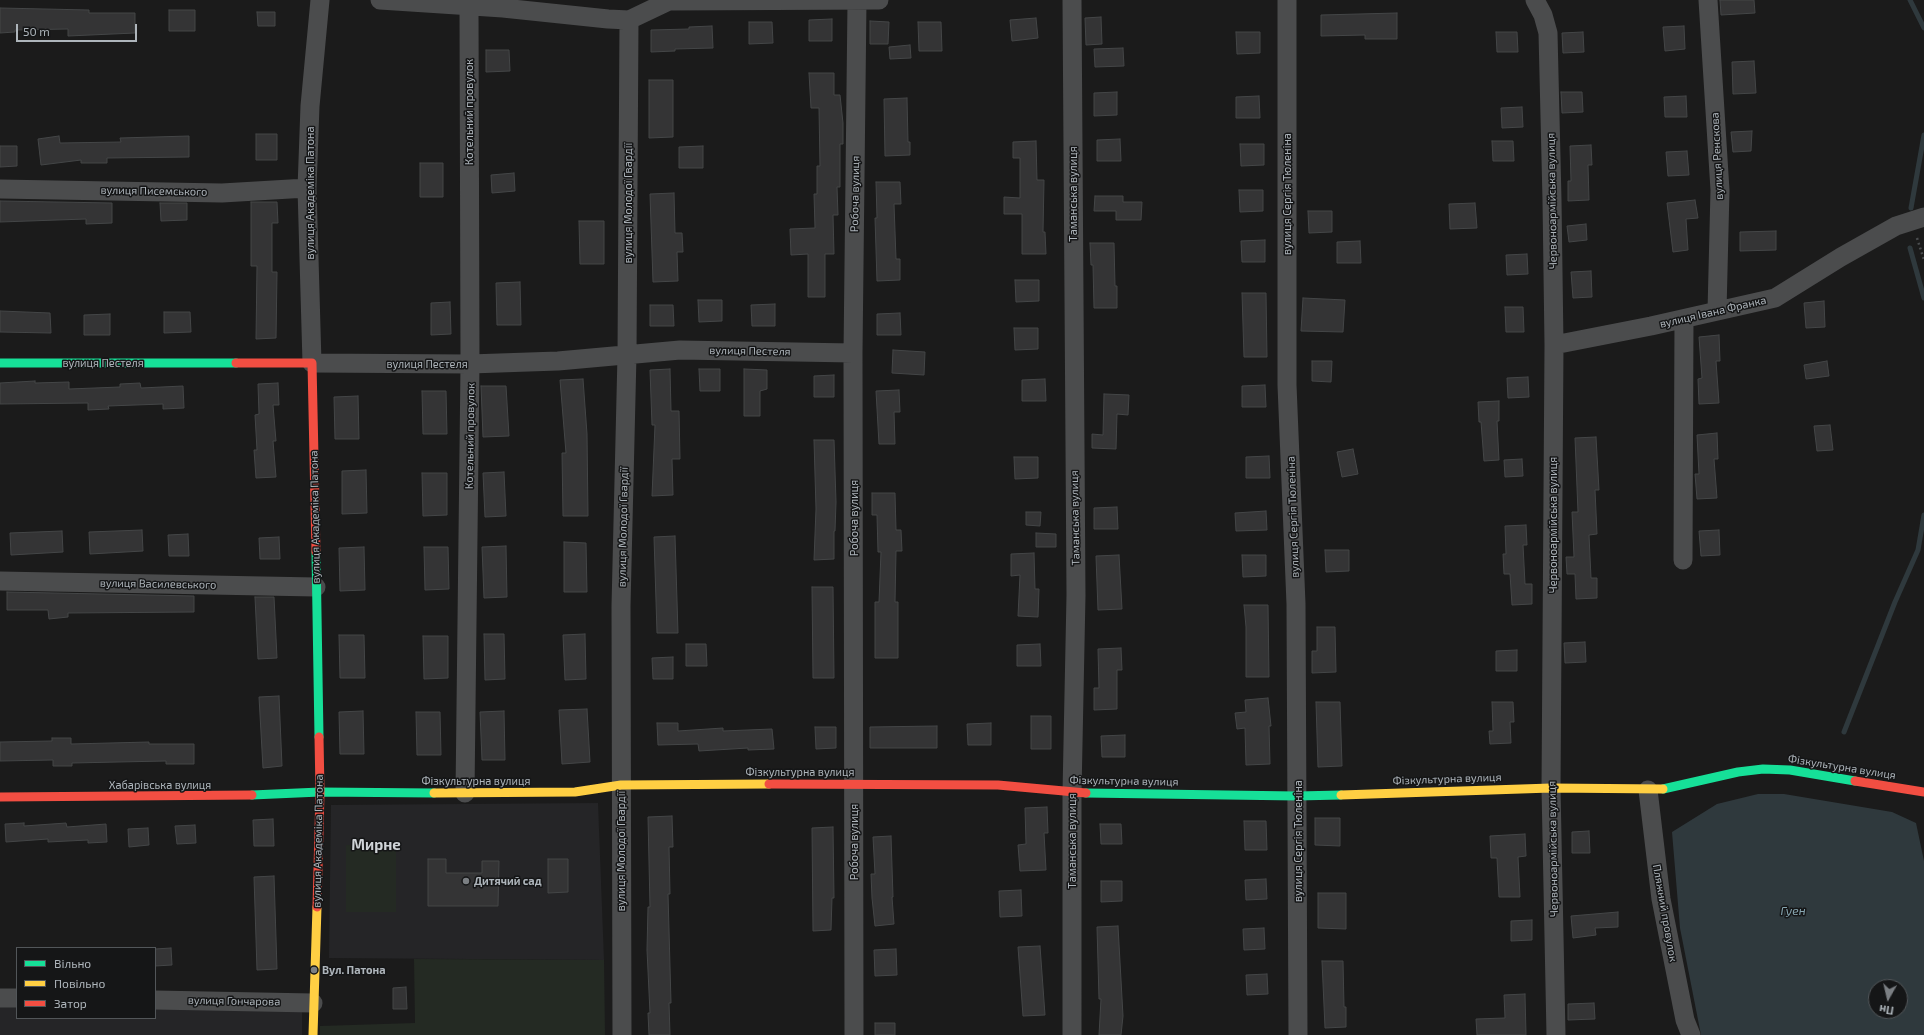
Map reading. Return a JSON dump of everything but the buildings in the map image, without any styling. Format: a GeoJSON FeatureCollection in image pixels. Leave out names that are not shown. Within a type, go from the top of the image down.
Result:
{"type":"FeatureCollection","features":[{"type":"Feature","properties":{"kind":"street","name":"вулиця Академіка Патона"},"geometry":{"type":"LineString","coordinates":[[313,1035],[320,792],[312,363],[307,188],[310,106],[320,0]]}},
{"type":"Feature","properties":{"kind":"street"},"geometry":{"type":"LineString","coordinates":[[380,0],[531,10],[629,20],[669,0],[879,0]]}},
{"type":"Feature","properties":{"kind":"street","name":"Таманська вулиця"},"geometry":{"type":"LineString","coordinates":[[1072,0],[1076,595],[1072,793],[1072,1035]]}},
{"type":"Feature","properties":{"kind":"street","name":"вулиця Сергія Тюленіна"},"geometry":{"type":"LineString","coordinates":[[1287,0],[1287,385],[1296,604],[1298,1035]]}},
{"type":"Feature","properties":{"kind":"street","name":"вулиця Ренскова"},"geometry":{"type":"LineString","coordinates":[[1708,0],[1720,190],[1717,311]]}},
{"type":"Feature","properties":{"kind":"street","name":"Робоча вулиця"},"geometry":{"type":"LineString","coordinates":[[854,1035],[853,353],[857,1]]}},
{"type":"Feature","properties":{"kind":"street","name":"Котельний провулок"},"geometry":{"type":"LineString","coordinates":[[465,793],[470,364],[469,6]]}},
{"type":"Feature","properties":{"kind":"street","name":"Червоноармійська вулиця"},"geometry":{"type":"LineString","coordinates":[[1539,8],[1548,33],[1554,345],[1551,788],[1556,1035]]}},
{"type":"Feature","properties":{"kind":"street","name":"вулиця Молодої Гвардії"},"geometry":{"type":"LineString","coordinates":[[622,1035],[621,606],[627,355],[629,20]]}},
{"type":"Feature","properties":{"kind":"street","name":"вулиця Писемського"},"geometry":{"type":"LineString","coordinates":[[0,189],[222,192],[307,188]]}},
{"type":"Feature","properties":{"kind":"street","name":"вулиця Івана Франка"},"geometry":{"type":"LineString","coordinates":[[1554,345],[1775,298],[1841,256],[1896,226],[1917,219]]}},
{"type":"Feature","properties":{"kind":"street"},"geometry":{"type":"LineString","coordinates":[[1683,560],[1684,318]]}},
{"type":"Feature","properties":{"kind":"street","name":"вулиця Пестеля"},"geometry":{"type":"LineString","coordinates":[[0,363],[470,364],[558,362],[680,350],[853,353]]}},
{"type":"Feature","properties":{"kind":"street","name":"вулиця Василевського"},"geometry":{"type":"LineString","coordinates":[[0,582],[316,587]]}},
{"type":"Feature","properties":{"kind":"street","name":"Фізкультурна вулиця"},"geometry":{"type":"LineString","coordinates":[[320,792],[575,792],[621,785],[854,783],[998,785],[1072,793],[1297,796],[1551,788],[1659,790],[1738,772],[1763,769],[1790,770],[1924,792]]}},
{"type":"Feature","properties":{"kind":"street","name":"Пляжний провулок"},"geometry":{"type":"LineString","coordinates":[[1648,790],[1661,899],[1685,1020],[1691,1035]]}},
{"type":"Feature","properties":{"kind":"street","name":"Хабарівська вулиця"},"geometry":{"type":"LineString","coordinates":[[0,797],[223,797],[320,792]]}},
{"type":"Feature","properties":{"kind":"street"},"geometry":{"type":"LineString","coordinates":[[0,998],[16,998]]}},
{"type":"Feature","properties":{"kind":"street","name":"вулиця Гончарова"},"geometry":{"type":"LineString","coordinates":[[156,1000],[313,1002]]}},
{"type":"Feature","properties":{"kind":"path"},"geometry":{"type":"LineString","coordinates":[[1917,219],[1924,260]]}},
{"type":"Feature","properties":{"kind":"shaded area","name":"Дитячий сад"},"geometry":{"type":"Polygon","coordinates":[[[598,803],[604,960],[329,958],[331,805],[598,803]]]}},
{"type":"Feature","properties":{"kind":"shaded area"},"geometry":{"type":"Polygon","coordinates":[[[346,845],[396,846],[396,912],[346,912],[346,845]]]}},
{"type":"Feature","properties":{"kind":"shaded area"},"geometry":{"type":"Polygon","coordinates":[[[414,959],[604,960],[605,1035],[320,1035],[320,1026],[415,1023],[414,959]]]}},
{"type":"Feature","properties":{"kind":"shaded area"},"geometry":{"type":"Polygon","coordinates":[[[0,1005],[16,1006],[16,1019],[156,1019],[156,1008],[302,1011],[302,1035],[0,1035],[0,1005]]]}},
{"type":"Feature","properties":{"kind":"water","name":"Гуен"},"geometry":{"type":"Polygon","coordinates":[[[1758,794],[1784,794],[1892,812],[1916,823],[1924,861],[1924,1035],[1701,1035],[1680,928],[1672,832],[1717,804],[1758,794]]]}},
{"type":"Feature","properties":{"kind":"waterway"},"geometry":{"type":"LineString","coordinates":[[1910,0],[1924,28]]}},
{"type":"Feature","properties":{"kind":"waterway"},"geometry":{"type":"LineString","coordinates":[[1911,208],[1924,135]]}},
{"type":"Feature","properties":{"kind":"waterway"},"geometry":{"type":"LineString","coordinates":[[1910,248],[1924,298]]}},
{"type":"Feature","properties":{"kind":"waterway"},"geometry":{"type":"LineString","coordinates":[[1844,732],[1895,602],[1918,550],[1924,515]]}},
{"type":"Feature","properties":{"kind":"traffic: fast"},"geometry":{"type":"LineString","coordinates":[[0,363],[236,363]]}},
{"type":"Feature","properties":{"kind":"traffic: fast"},"geometry":{"type":"LineString","coordinates":[[316,552],[319,737]]}},
{"type":"Feature","properties":{"kind":"traffic: fast"},"geometry":{"type":"LineString","coordinates":[[1663,789],[1738,772],[1763,769],[1790,770],[1855,781]]}},
{"type":"Feature","properties":{"kind":"traffic: fast"},"geometry":{"type":"LineString","coordinates":[[252,795],[320,792],[434,793]]}},
{"type":"Feature","properties":{"kind":"traffic: fast"},"geometry":{"type":"LineString","coordinates":[[1086,793],[1297,796],[1341,795]]}},
{"type":"Feature","properties":{"kind":"traffic: slow"},"geometry":{"type":"LineString","coordinates":[[434,793],[575,792],[621,785],[769,784]]}},
{"type":"Feature","properties":{"kind":"traffic: slow"},"geometry":{"type":"LineString","coordinates":[[1341,795],[1551,788],[1663,789]]}},
{"type":"Feature","properties":{"kind":"traffic: slow"},"geometry":{"type":"LineString","coordinates":[[313,1035],[317,907]]}},
{"type":"Feature","properties":{"kind":"traffic: jam"},"geometry":{"type":"LineString","coordinates":[[236,363],[312,363],[316,552]]}},
{"type":"Feature","properties":{"kind":"traffic: jam"},"geometry":{"type":"LineString","coordinates":[[317,907],[320,792],[319,737]]}},
{"type":"Feature","properties":{"kind":"traffic: jam"},"geometry":{"type":"LineString","coordinates":[[1855,781],[1924,792]]}},
{"type":"Feature","properties":{"kind":"traffic: jam"},"geometry":{"type":"LineString","coordinates":[[769,784],[998,785],[1086,793]]}},
{"type":"Feature","properties":{"kind":"traffic: jam"},"geometry":{"type":"LineString","coordinates":[[0,797],[252,795]]}},
{"type":"Feature","properties":{"kind":"place","name":"Дитячий сад"},"geometry":{"type":"Point","coordinates":[466,881]}},
{"type":"Feature","properties":{"kind":"place","name":"Вул. Патона"},"geometry":{"type":"Point","coordinates":[314,970]}},
{"type":"Feature","properties":{"kind":"district","name":"Мирне"},"geometry":{"type":"Point","coordinates":[376,845]}}]}
